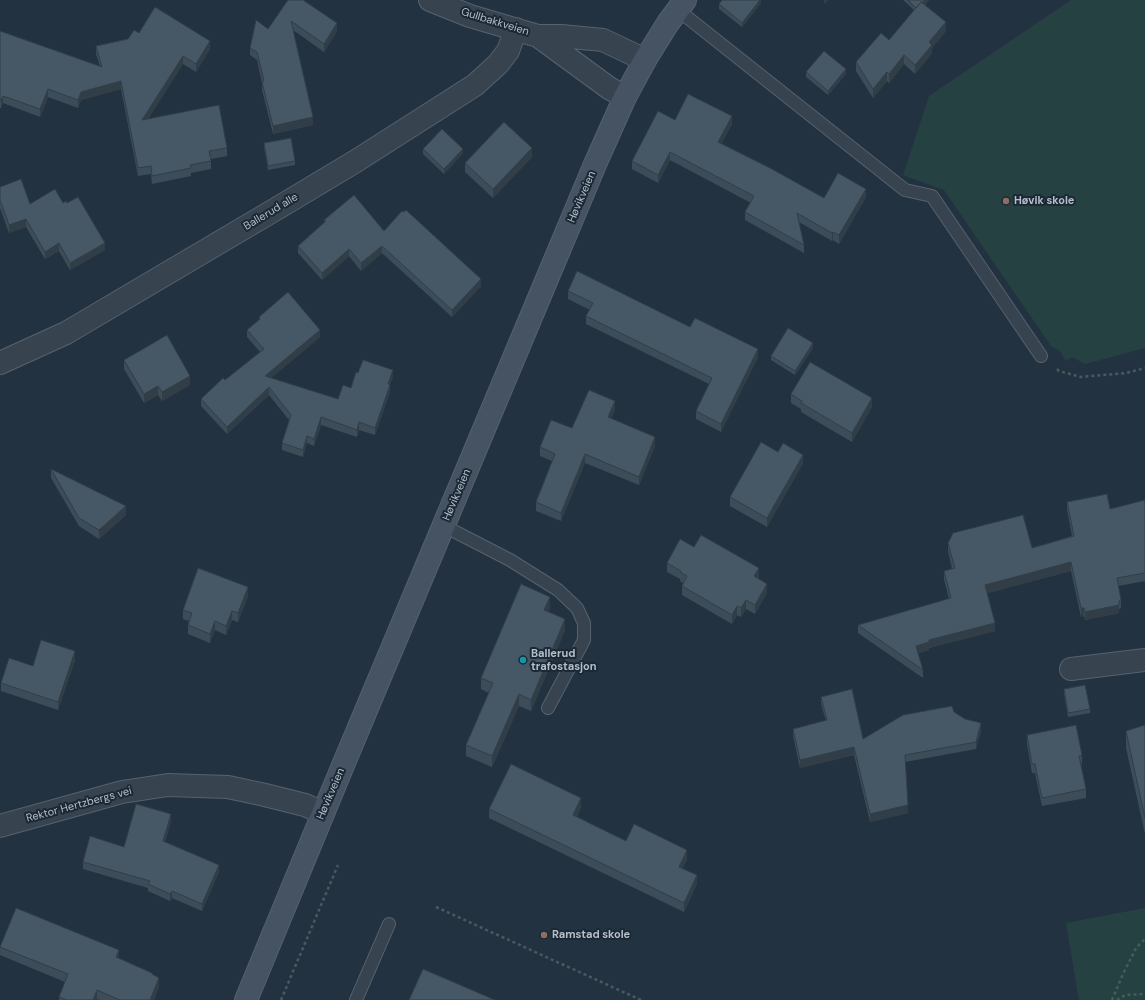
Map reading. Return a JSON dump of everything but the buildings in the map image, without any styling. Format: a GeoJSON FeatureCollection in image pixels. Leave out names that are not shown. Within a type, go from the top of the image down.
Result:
{"type":"FeatureCollection","features":[{"type":"Feature","properties":{"kind":"main road","name":"Høvikveien"},"geometry":{"type":"LineString","coordinates":[[246,1000],[596,162],[625,97],[645,60],[681,5]]}},
{"type":"Feature","properties":{"kind":"street","name":"Gullbakkveien"},"geometry":{"type":"LineString","coordinates":[[430,0],[470,16],[538,36],[562,36],[602,40],[645,60]]}},
{"type":"Feature","properties":{"kind":"street","name":"Ballerud alle"},"geometry":{"type":"LineString","coordinates":[[0,363],[73,329],[283,205],[474,86],[498,64],[508,51],[516,29]]}},
{"type":"Feature","properties":{"kind":"street","name":"Gullbakkveien"},"geometry":{"type":"LineString","coordinates":[[538,36],[609,88],[625,97]]}},
{"type":"Feature","properties":{"kind":"street"},"geometry":{"type":"LineString","coordinates":[[1071,670],[1145,660]]}},
{"type":"Feature","properties":{"kind":"street","name":"Rektor Hertzbergs vei"},"geometry":{"type":"LineString","coordinates":[[0,826],[122,792],[168,785],[228,787],[305,805],[323,813]]}},
{"type":"Feature","properties":{"kind":"lane"},"geometry":{"type":"LineString","coordinates":[[681,5],[905,190],[932,196],[1041,356]]}},
{"type":"Feature","properties":{"kind":"lane"},"geometry":{"type":"LineString","coordinates":[[444,526],[510,560],[558,590],[577,608],[584,623],[584,640],[548,708]]}},
{"type":"Feature","properties":{"kind":"lane"},"geometry":{"type":"LineString","coordinates":[[356,1000],[388,924]]}},
{"type":"Feature","properties":{"kind":"path"},"geometry":{"type":"LineString","coordinates":[[1041,356],[1059,371],[1081,377],[1126,373],[1145,368]]}},
{"type":"Feature","properties":{"kind":"path"},"geometry":{"type":"LineString","coordinates":[[281,1000],[338,865]]}},
{"type":"Feature","properties":{"kind":"path"},"geometry":{"type":"LineString","coordinates":[[436,907],[641,1000]]}},
{"type":"Feature","properties":{"kind":"path"},"geometry":{"type":"LineString","coordinates":[[1112,1000],[1136,948],[1145,939]]}},
{"type":"Feature","properties":{"kind":"path"},"geometry":{"type":"LineString","coordinates":[[1117,1000],[1125,995],[1145,994]]}},
{"type":"Feature","properties":{"kind":"green space"},"geometry":{"type":"Polygon","coordinates":[[[1071,0],[1145,0],[1145,348],[1085,364],[1072,357],[1066,361],[1060,351],[1051,346],[944,190],[903,175],[929,96],[1071,0]]]}},
{"type":"Feature","properties":{"kind":"green space"},"geometry":{"type":"Polygon","coordinates":[[[1145,908],[1145,1000],[1079,1000],[1066,923],[1145,908]]]}},
{"type":"Feature","properties":{"kind":"place","name":"Høvik skole"},"geometry":{"type":"Point","coordinates":[1006,201]}},
{"type":"Feature","properties":{"kind":"place","name":"Ballerud trafostasjon"},"geometry":{"type":"Point","coordinates":[523,660]}},
{"type":"Feature","properties":{"kind":"place","name":"Ramstad skole"},"geometry":{"type":"Point","coordinates":[544,935]}}]}
